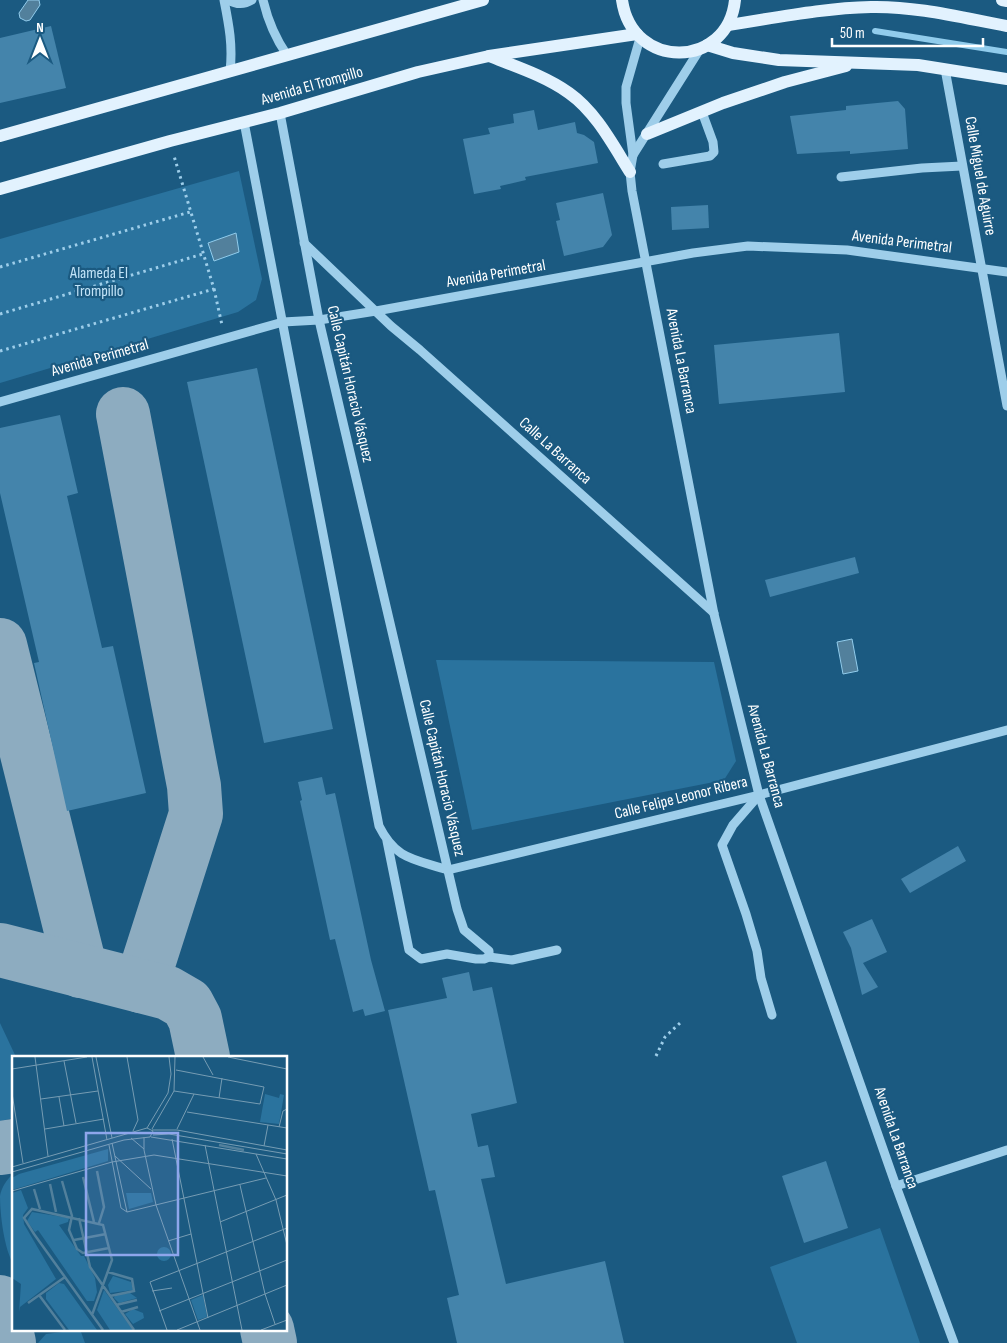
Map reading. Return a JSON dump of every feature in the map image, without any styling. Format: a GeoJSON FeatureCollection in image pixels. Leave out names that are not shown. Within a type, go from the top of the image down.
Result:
{"type":"FeatureCollection","features":[{"type":"Feature","properties":{"kind":"main road"},"geometry":{"type":"LineString","coordinates":[[622,0],[628,23],[638,36],[654,47],[668,52],[684,53],[703,47],[719,36],[728,25],[734,10],[735,0]]}},
{"type":"Feature","properties":{"kind":"main road"},"geometry":{"type":"LineString","coordinates":[[1002,0],[1007,1]]}},
{"type":"Feature","properties":{"kind":"main road"},"geometry":{"type":"LineString","coordinates":[[0,136],[480,1]]}},
{"type":"Feature","properties":{"kind":"main road"},"geometry":{"type":"LineString","coordinates":[[728,25],[826,11],[872,7],[906,8],[1007,26]]}},
{"type":"Feature","properties":{"kind":"main road","name":"Avenida El Trompillo"},"geometry":{"type":"LineString","coordinates":[[0,189],[170,141],[280,113],[418,72],[489,56],[638,36]]}},
{"type":"Feature","properties":{"kind":"main road"},"geometry":{"type":"LineString","coordinates":[[703,47],[779,60],[918,65],[1007,79]]}},
{"type":"Feature","properties":{"kind":"main road"},"geometry":{"type":"LineString","coordinates":[[489,56],[542,77],[571,94],[587,110],[606,135],[630,172]]}},
{"type":"Feature","properties":{"kind":"main road"},"geometry":{"type":"LineString","coordinates":[[647,134],[722,103],[785,82],[859,63]]}},
{"type":"Feature","properties":{"kind":"street"},"geometry":{"type":"LineString","coordinates":[[224,0],[231,32],[232,54],[230,72]]}},
{"type":"Feature","properties":{"kind":"street"},"geometry":{"type":"LineString","coordinates":[[228,0],[243,4],[252,0]]}},
{"type":"Feature","properties":{"kind":"street"},"geometry":{"type":"LineString","coordinates":[[263,0],[268,22],[277,42],[287,56]]}},
{"type":"Feature","properties":{"kind":"street","name":"Avenida La Barranca"},"geometry":{"type":"LineString","coordinates":[[638,36],[626,86],[626,103],[633,155],[630,172],[632,191],[714,614],[759,794],[896,1186],[954,1343]]}},
{"type":"Feature","properties":{"kind":"street","name":"Avenida La Barranca"},"geometry":{"type":"LineString","coordinates":[[633,155],[703,47]]}},
{"type":"Feature","properties":{"kind":"street","name":"Calle Miguel de Aguirre"},"geometry":{"type":"LineString","coordinates":[[945,69],[1007,406]]}},
{"type":"Feature","properties":{"kind":"street"},"geometry":{"type":"LineString","coordinates":[[663,164],[710,156],[714,152],[713,142],[702,112]]}},
{"type":"Feature","properties":{"kind":"street","name":"Calle Capitán Horacio Vásquez"},"geometry":{"type":"LineString","coordinates":[[280,113],[319,320],[448,870]]}},
{"type":"Feature","properties":{"kind":"street"},"geometry":{"type":"LineString","coordinates":[[244,122],[379,826],[386,841],[409,950],[421,959],[447,954],[476,959],[489,957],[512,960],[557,950]]}},
{"type":"Feature","properties":{"kind":"street"},"geometry":{"type":"LineString","coordinates":[[840,177],[922,168],[962,166]]}},
{"type":"Feature","properties":{"kind":"street","name":"Calle La Barranca"},"geometry":{"type":"LineString","coordinates":[[304,243],[376,311],[714,614]]}},
{"type":"Feature","properties":{"kind":"street","name":"Avenida Perimetral"},"geometry":{"type":"LineString","coordinates":[[0,402],[283,322],[319,320],[376,311],[647,262],[748,246],[847,250],[1007,272]]}},
{"type":"Feature","properties":{"kind":"street","name":"Calle Felipe Leonor Ribera"},"geometry":{"type":"LineString","coordinates":[[448,870],[759,794],[1007,730]]}},
{"type":"Feature","properties":{"kind":"street"},"geometry":{"type":"LineString","coordinates":[[759,794],[733,825],[722,845],[757,951],[761,978],[772,1015]]}},
{"type":"Feature","properties":{"kind":"street","name":"Calle Capitán Horacio Vásquez"},"geometry":{"type":"LineString","coordinates":[[386,841],[402,855],[448,870]]}},
{"type":"Feature","properties":{"kind":"street"},"geometry":{"type":"LineString","coordinates":[[448,870],[464,930],[486,947],[489,951],[489,957]]}},
{"type":"Feature","properties":{"kind":"street"},"geometry":{"type":"LineString","coordinates":[[896,1186],[1007,1150]]}},
{"type":"Feature","properties":{"kind":"path"},"geometry":{"type":"LineString","coordinates":[[170,141],[214,290],[226,338]]}},
{"type":"Feature","properties":{"kind":"path"},"geometry":{"type":"LineString","coordinates":[[0,268],[190,212]]}},
{"type":"Feature","properties":{"kind":"path"},"geometry":{"type":"LineString","coordinates":[[0,314],[203,254]]}},
{"type":"Feature","properties":{"kind":"path"},"geometry":{"type":"LineString","coordinates":[[0,351],[214,290]]}},
{"type":"Feature","properties":{"kind":"path"},"geometry":{"type":"LineString","coordinates":[[656,1056],[665,1037],[680,1023]]}},
{"type":"Feature","properties":{"kind":"green space","name":"Alameda El Trompillo"},"geometry":{"type":"Polygon","coordinates":[[[239,171],[262,279],[256,300],[238,312],[0,383],[0,239],[239,171]]]}},
{"type":"Feature","properties":{"kind":"green space"},"geometry":{"type":"Polygon","coordinates":[[[436,660],[714,662],[736,761],[724,780],[472,830],[436,660]]]}},
{"type":"Feature","properties":{"kind":"green space"},"geometry":{"type":"Polygon","coordinates":[[[0,1023],[16,1056],[12,1056],[12,1118],[0,1121],[0,1023]]]}},
{"type":"Feature","properties":{"kind":"green space"},"geometry":{"type":"Polygon","coordinates":[[[12,1175],[12,1260],[5,1241],[0,1196],[12,1175]]]}},
{"type":"Feature","properties":{"kind":"green space"},"geometry":{"type":"Polygon","coordinates":[[[880,1228],[920,1343],[797,1343],[770,1267],[880,1228]]]}},
{"type":"Feature","properties":{"kind":"green space"},"geometry":{"type":"Polygon","coordinates":[[[81,1332],[85,1343],[38,1343],[46,1334],[81,1332]]]}},
{"type":"Feature","properties":{"kind":"shaded area"},"geometry":{"type":"Polygon","coordinates":[[[28,0],[39,0],[40,5],[30,20],[26,21],[20,18],[19,13],[28,0]]]}},
{"type":"Feature","properties":{"kind":"shaded area"},"geometry":{"type":"Polygon","coordinates":[[[236,233],[239,252],[214,261],[208,243],[236,233]]]}},
{"type":"Feature","properties":{"kind":"shaded area"},"geometry":{"type":"Polygon","coordinates":[[[852,639],[858,671],[843,674],[837,642],[852,639]]]}},
{"type":"Feature","properties":{"kind":"building"},"geometry":{"type":"Polygon","coordinates":[[[51,26],[66,88],[0,103],[0,38],[51,26]]]}},
{"type":"Feature","properties":{"kind":"building"},"geometry":{"type":"Polygon","coordinates":[[[898,101],[905,109],[908,149],[850,154],[850,151],[797,154],[790,116],[846,110],[846,106],[898,101]]]}},
{"type":"Feature","properties":{"kind":"building"},"geometry":{"type":"Polygon","coordinates":[[[534,110],[538,130],[575,122],[577,133],[584,135],[594,142],[598,163],[525,177],[526,180],[500,186],[501,189],[474,194],[463,139],[490,134],[488,128],[514,123],[513,114],[534,110]]]}},
{"type":"Feature","properties":{"kind":"building"},"geometry":{"type":"Polygon","coordinates":[[[603,193],[612,235],[603,247],[564,256],[556,221],[560,220],[556,203],[603,193]]]}},
{"type":"Feature","properties":{"kind":"building"},"geometry":{"type":"Polygon","coordinates":[[[708,205],[709,228],[672,230],[671,207],[708,205]]]}},
{"type":"Feature","properties":{"kind":"building"},"geometry":{"type":"Polygon","coordinates":[[[839,333],[845,392],[719,404],[714,345],[839,333]]]}},
{"type":"Feature","properties":{"kind":"building"},"geometry":{"type":"Polygon","coordinates":[[[257,368],[333,729],[264,743],[187,382],[257,368]]]}},
{"type":"Feature","properties":{"kind":"building"},"geometry":{"type":"Polygon","coordinates":[[[60,415],[78,493],[67,496],[102,648],[113,646],[146,793],[67,811],[34,663],[39,662],[0,493],[0,428],[60,415]]]}},
{"type":"Feature","properties":{"kind":"building"},"geometry":{"type":"Polygon","coordinates":[[[855,557],[859,573],[770,597],[765,580],[855,557]]]}},
{"type":"Feature","properties":{"kind":"building"},"geometry":{"type":"Polygon","coordinates":[[[322,777],[326,795],[335,793],[371,960],[385,1011],[365,1016],[363,1009],[353,1012],[335,939],[330,940],[300,801],[302,800],[298,782],[322,777]]]}},
{"type":"Feature","properties":{"kind":"building"},"geometry":{"type":"Polygon","coordinates":[[[958,846],[966,861],[910,893],[901,879],[958,846]]]}},
{"type":"Feature","properties":{"kind":"building"},"geometry":{"type":"Polygon","coordinates":[[[872,919],[887,952],[863,963],[878,987],[862,995],[851,948],[843,932],[872,919]]]}},
{"type":"Feature","properties":{"kind":"building"},"geometry":{"type":"Polygon","coordinates":[[[469,972],[473,991],[492,987],[517,1103],[471,1114],[478,1147],[488,1145],[495,1177],[481,1179],[506,1284],[605,1261],[624,1343],[457,1343],[447,1298],[459,1295],[435,1190],[429,1191],[388,1010],[447,998],[442,978],[469,972]]]}},
{"type":"Feature","properties":{"kind":"building"},"geometry":{"type":"Polygon","coordinates":[[[826,1161],[848,1228],[804,1243],[782,1176],[826,1161]]]}},
{"type":"Feature","properties":{"kind":"waterway"},"geometry":{"type":"LineString","coordinates":[[875,31],[1007,52]]}},
{"type":"Feature","properties":{"kind":"taxiway"},"geometry":{"type":"LineString","coordinates":[[123,414],[194,786],[196,814],[141,986]]}},
{"type":"Feature","properties":{"kind":"taxiway"},"geometry":{"type":"LineString","coordinates":[[0,645],[81,971]]}},
{"type":"Feature","properties":{"kind":"taxiway"},"geometry":{"type":"LineString","coordinates":[[0,950],[168,993],[187,1004],[195,1019],[203,1056]]}},
{"type":"Feature","properties":{"kind":"taxiway"},"geometry":{"type":"LineString","coordinates":[[0,1148],[12,1146]]}},
{"type":"Feature","properties":{"kind":"taxiway"},"geometry":{"type":"LineString","coordinates":[[0,1302],[9,1343]]}},
{"type":"Feature","properties":{"kind":"taxiway"},"geometry":{"type":"LineString","coordinates":[[267,1330],[270,1343]]}}]}
